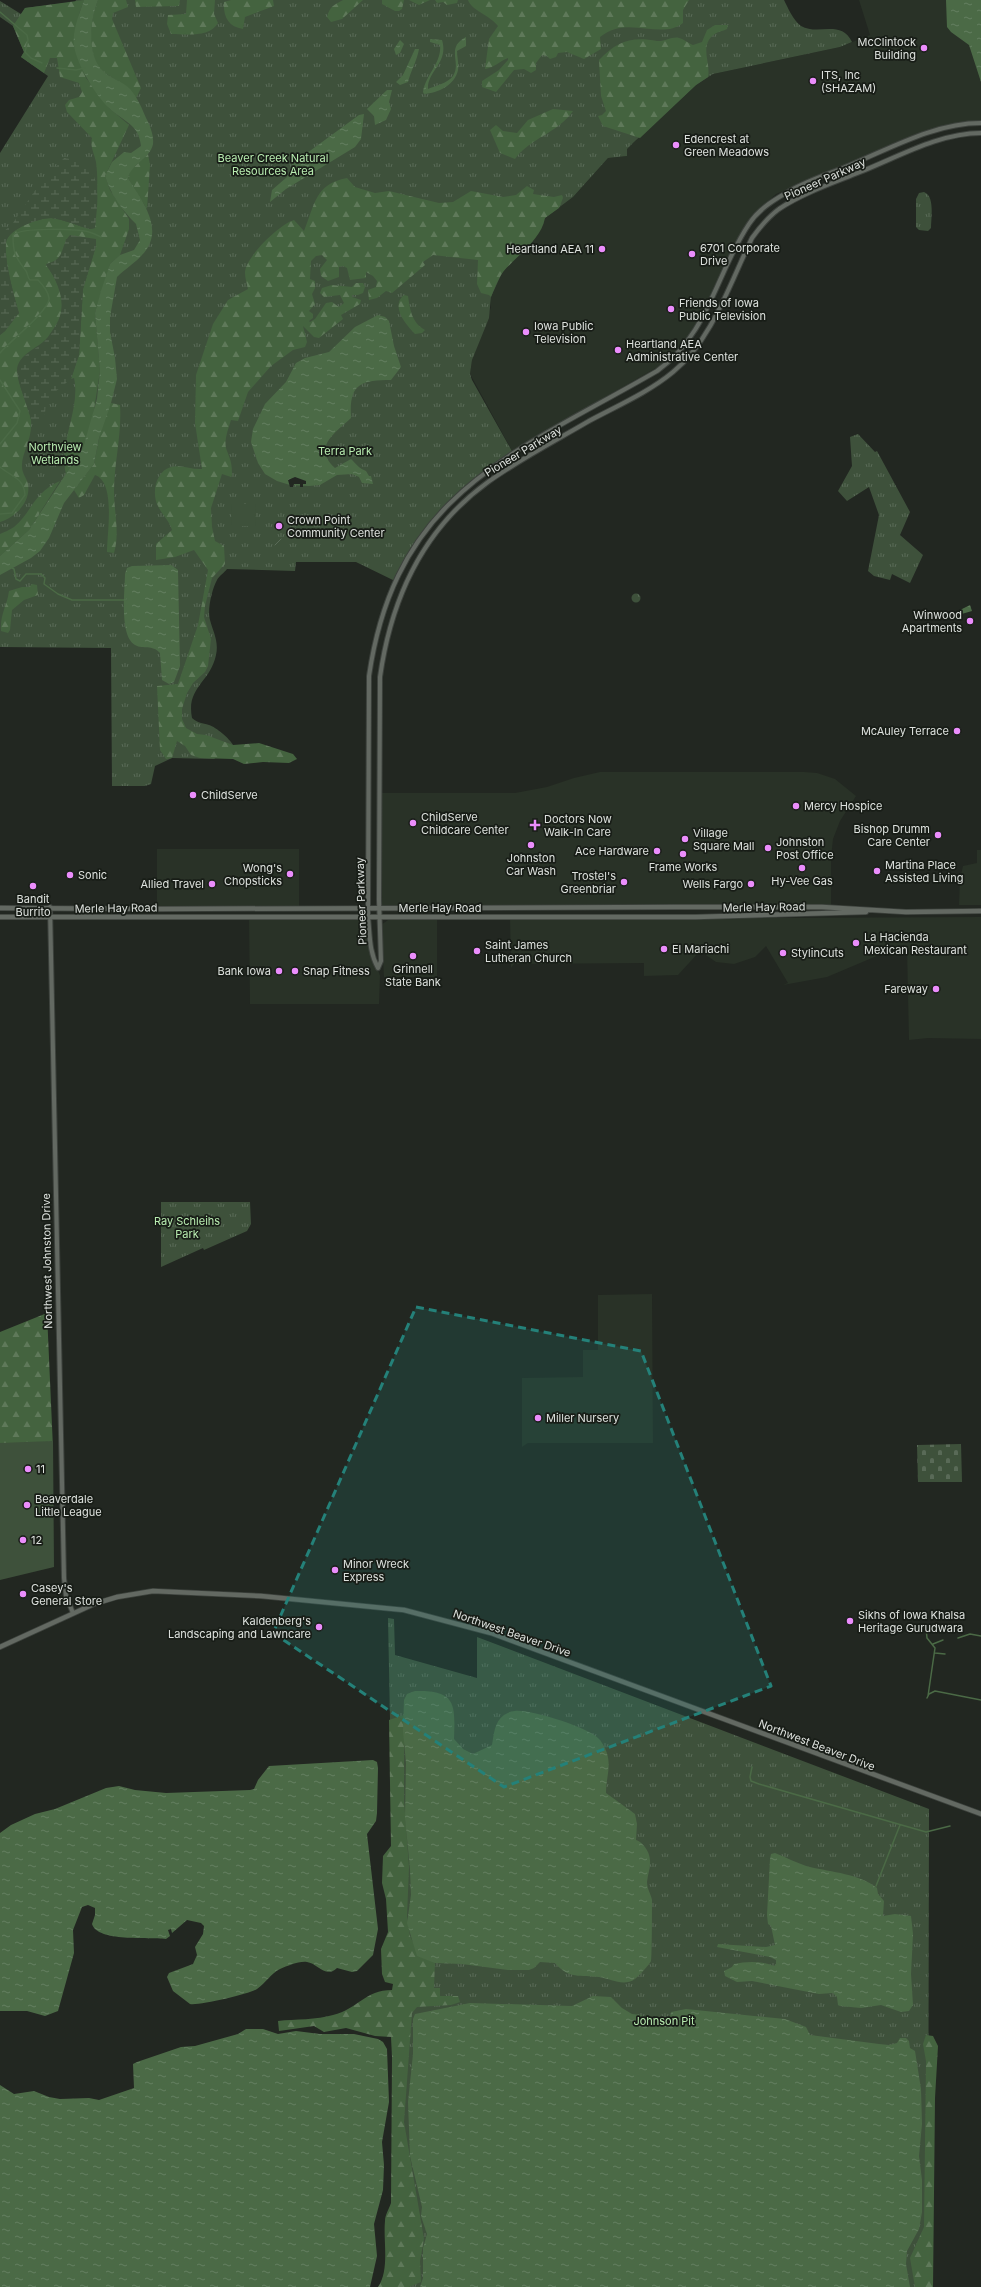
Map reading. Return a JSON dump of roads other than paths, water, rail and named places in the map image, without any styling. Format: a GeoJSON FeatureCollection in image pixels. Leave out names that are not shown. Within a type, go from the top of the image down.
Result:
{"type":"FeatureCollection","features":[{"type":"Feature","properties":{"kind":"main road","name":"Merle Hay Road"},"geometry":{"type":"LineString","coordinates":[[0,908],[822,907],[881,911],[981,911]]}},
{"type":"Feature","properties":{"kind":"main road","name":"Merle Hay Road"},"geometry":{"type":"LineString","coordinates":[[0,917],[696,917],[840,914],[881,911]]}},
{"type":"Feature","properties":{"kind":"main road","name":"Northwest Beaver Drive"},"geometry":{"type":"LineString","coordinates":[[0,1646],[73,1613],[117,1597],[139,1592],[166,1590],[370,1605],[427,1615],[522,1644],[981,1814]]}},
{"type":"Feature","properties":{"kind":"street","name":"Pioneer Parkway"},"geometry":{"type":"LineString","coordinates":[[981,122],[962,124],[931,132],[794,188],[771,202],[750,222],[699,325],[681,351],[670,362],[498,462],[458,494],[433,520],[404,563],[392,589],[373,648],[368,700],[368,917],[370,944],[373,958],[378,968],[381,961],[379,917],[380,690],[384,647],[401,592],[429,543],[446,521],[482,487],[513,465],[672,372],[697,346],[752,238],[759,228],[778,210],[802,196],[931,143],[960,135],[981,133]]}},
{"type":"Feature","properties":{"kind":"street","name":"Northwest Johnston Drive"},"geometry":{"type":"LineString","coordinates":[[50,907],[64,1578],[66,1596],[73,1613]]}},
{"type":"Feature","properties":{"kind":"water"},"geometry":{"type":"Polygon","coordinates":[[[84,0],[98,0],[93,17],[91,38],[94,57],[98,65],[104,72],[130,89],[139,103],[149,124],[153,144],[148,154],[133,169],[128,178],[145,206],[152,226],[152,236],[149,245],[142,255],[117,277],[110,317],[110,332],[117,379],[111,403],[99,438],[94,464],[64,503],[49,538],[40,551],[31,558],[0,575],[0,556],[29,530],[83,448],[97,399],[100,371],[95,313],[101,291],[110,264],[120,255],[134,250],[140,240],[136,224],[126,213],[110,190],[105,176],[112,162],[124,152],[131,153],[141,146],[140,139],[134,128],[109,108],[98,96],[78,61],[74,45],[74,34],[84,0]]]}},
{"type":"Feature","properties":{"kind":"water"},"geometry":{"type":"Polygon","coordinates":[[[946,0],[981,0],[981,82],[969,45],[951,32],[947,27],[946,0]]]}},
{"type":"Feature","properties":{"kind":"water"},"geometry":{"type":"Polygon","coordinates":[[[466,37],[466,46],[457,51],[458,70],[453,80],[450,84],[440,90],[424,94],[423,92],[427,80],[439,57],[440,51],[440,45],[430,42],[430,39],[442,40],[443,55],[431,77],[428,89],[445,82],[453,76],[456,66],[456,46],[466,37]]]}},
{"type":"Feature","properties":{"kind":"water"},"geometry":{"type":"Polygon","coordinates":[[[400,40],[404,44],[400,53],[396,55],[394,49],[400,40]]]}},
{"type":"Feature","properties":{"kind":"water"},"geometry":{"type":"Polygon","coordinates":[[[415,49],[419,49],[408,82],[400,85],[396,82],[403,75],[415,49]]]}},
{"type":"Feature","properties":{"kind":"water"},"geometry":{"type":"Polygon","coordinates":[[[387,90],[392,90],[389,102],[391,109],[386,120],[375,125],[374,116],[367,109],[387,90]]]}},
{"type":"Feature","properties":{"kind":"water"},"geometry":{"type":"Polygon","coordinates":[[[364,114],[361,139],[355,147],[286,189],[270,202],[272,190],[287,177],[292,164],[359,115],[364,114]]]}},
{"type":"Feature","properties":{"kind":"water"},"geometry":{"type":"Polygon","coordinates":[[[378,315],[385,317],[389,321],[394,346],[401,367],[391,380],[371,381],[359,386],[352,398],[351,418],[333,435],[328,441],[326,447],[328,460],[335,468],[351,459],[360,468],[366,471],[369,476],[371,476],[373,484],[362,483],[359,477],[352,474],[337,475],[320,485],[290,485],[277,481],[265,474],[258,463],[251,442],[253,429],[265,404],[286,382],[296,363],[305,358],[329,352],[355,327],[378,315]]]}},
{"type":"Feature","properties":{"kind":"water"},"geometry":{"type":"Polygon","coordinates":[[[171,565],[178,570],[180,666],[174,682],[169,684],[162,680],[160,653],[151,648],[135,645],[130,640],[125,623],[124,601],[125,574],[127,568],[132,566],[171,565]]]}},
{"type":"Feature","properties":{"kind":"water"},"geometry":{"type":"Polygon","coordinates":[[[970,605],[972,611],[958,615],[958,611],[970,605]]]}},
{"type":"Feature","properties":{"kind":"water"},"geometry":{"type":"Polygon","coordinates":[[[415,1691],[439,1693],[451,1702],[454,1717],[454,1739],[463,1749],[473,1754],[492,1745],[498,1721],[504,1715],[514,1711],[523,1711],[560,1720],[585,1730],[600,1740],[605,1747],[609,1767],[606,1793],[635,1814],[637,1824],[636,1840],[646,1848],[650,1859],[647,1882],[652,1900],[651,1961],[635,1979],[626,1982],[617,1982],[599,1977],[570,1974],[565,1972],[555,1963],[540,1962],[534,1968],[529,1970],[508,1970],[462,1964],[435,1963],[417,1956],[407,1923],[411,1895],[405,1818],[406,1763],[403,1731],[404,1700],[407,1694],[415,1691]]]}},
{"type":"Feature","properties":{"kind":"water"},"geometry":{"type":"Polygon","coordinates":[[[373,1760],[377,1762],[378,1768],[377,1813],[376,1821],[367,1834],[378,1929],[373,1955],[357,1971],[352,1972],[337,1968],[329,1972],[322,1970],[311,1963],[300,1962],[280,1969],[260,1987],[252,1991],[213,2001],[190,2004],[173,1991],[167,1977],[169,1973],[193,1964],[197,1955],[195,1947],[203,1934],[204,1926],[201,1923],[187,1920],[172,1933],[171,1929],[168,1930],[170,1936],[166,1939],[124,1938],[103,1934],[96,1930],[92,1924],[95,1915],[95,1908],[88,1905],[82,1907],[73,1930],[74,1953],[58,2011],[45,2016],[27,2011],[0,2011],[0,1833],[11,1825],[35,1814],[55,1809],[106,1788],[119,1786],[135,1790],[166,1793],[250,1790],[254,1789],[258,1780],[269,1766],[373,1760]]]}},
{"type":"Feature","properties":{"kind":"water"},"geometry":{"type":"Polygon","coordinates":[[[775,1853],[806,1866],[845,1874],[870,1883],[877,1888],[878,1894],[884,1901],[883,1916],[895,1914],[911,1916],[913,1934],[911,1974],[913,2005],[909,2011],[901,2012],[881,2005],[861,2008],[840,2006],[838,2005],[837,1997],[833,1993],[819,1994],[752,1981],[737,1982],[725,1976],[724,1971],[732,1967],[734,1964],[759,1962],[774,1966],[776,1964],[776,1960],[770,1957],[717,1947],[718,1944],[766,1947],[775,1945],[771,1926],[768,1924],[767,1915],[770,1859],[771,1854],[775,1853]]]}},
{"type":"Feature","properties":{"kind":"water"},"geometry":{"type":"Polygon","coordinates":[[[593,1996],[611,1997],[622,2008],[632,2014],[641,2015],[655,2026],[668,2026],[671,2012],[686,2009],[785,2019],[806,2027],[810,2035],[889,2045],[897,2043],[900,2038],[906,2038],[909,2041],[910,2048],[915,2051],[921,2089],[922,2124],[919,2156],[922,2180],[922,2212],[919,2229],[907,2251],[906,2264],[910,2287],[420,2287],[423,2278],[423,2248],[427,2234],[421,2216],[422,2207],[410,2156],[408,2102],[413,2054],[413,2019],[415,2014],[470,2003],[572,2006],[593,1996]]]}},
{"type":"Feature","properties":{"kind":"water"},"geometry":{"type":"Polygon","coordinates":[[[246,2029],[263,2029],[278,2034],[296,2031],[320,2034],[354,2034],[378,2039],[383,2042],[387,2049],[389,2102],[382,2142],[384,2165],[383,2190],[374,2224],[377,2256],[370,2287],[0,2287],[0,2085],[14,2094],[34,2091],[49,2097],[60,2099],[89,2098],[99,2100],[134,2088],[133,2064],[137,2062],[181,2047],[195,2046],[238,2034],[246,2029]]]}},
{"type":"Feature","properties":{"kind":"waterway"},"geometry":{"type":"LineString","coordinates":[[0,12],[27,35],[28,40],[25,52],[31,58],[42,63]]}},
{"type":"Feature","properties":{"kind":"waterway"},"geometry":{"type":"LineString","coordinates":[[57,68],[76,70],[85,68]]}},
{"type":"Feature","properties":{"kind":"waterway"},"geometry":{"type":"LineString","coordinates":[[0,353],[36,318],[48,303],[49,298],[45,288],[38,280],[29,279],[14,251],[13,235],[18,232],[37,230],[73,230],[94,233],[101,237]]}},
{"type":"Feature","properties":{"kind":"waterway"},"geometry":{"type":"LineString","coordinates":[[0,380],[20,411],[17,423],[0,444]]}},
{"type":"Feature","properties":{"kind":"waterway"},"geometry":{"type":"LineString","coordinates":[[0,467],[20,481],[25,495],[12,513],[0,514]]}},
{"type":"Feature","properties":{"kind":"waterway"},"geometry":{"type":"LineString","coordinates":[[12,568],[14,569],[16,579],[20,581],[26,574],[41,574],[45,578],[44,584],[58,594],[72,600],[127,600]]}},
{"type":"Feature","properties":{"kind":"waterway"},"geometry":{"type":"LineString","coordinates":[[926,1628],[927,1638],[935,1648],[928,1696]]}},
{"type":"Feature","properties":{"kind":"waterway"},"geometry":{"type":"LineString","coordinates":[[958,1638],[970,1634],[981,1636]]}},
{"type":"Feature","properties":{"kind":"waterway"},"geometry":{"type":"LineString","coordinates":[[933,1644],[943,1640]]}},
{"type":"Feature","properties":{"kind":"waterway"},"geometry":{"type":"LineString","coordinates":[[935,1653],[945,1654]]}},
{"type":"Feature","properties":{"kind":"waterway"},"geometry":{"type":"LineString","coordinates":[[927,1698],[929,1694],[935,1691],[981,1700]]}},
{"type":"Feature","properties":{"kind":"waterway"},"geometry":{"type":"LineString","coordinates":[[752,1767],[750,1777],[751,1781],[759,1784],[926,1832],[950,1826]]}},
{"type":"Feature","properties":{"kind":"waterway"},"geometry":{"type":"LineString","coordinates":[[876,1886],[900,1825]]}},
{"type":"Feature","properties":{"kind":"place","name":"McClintock Building"},"geometry":{"type":"Point","coordinates":[924,48]}},
{"type":"Feature","properties":{"kind":"place","name":"ITS, Inc (SHAZAM)"},"geometry":{"type":"Point","coordinates":[813,81]}},
{"type":"Feature","properties":{"kind":"place","name":"Edencrest at Green Meadows"},"geometry":{"type":"Point","coordinates":[676,145]}},
{"type":"Feature","properties":{"kind":"place","name":"Heartland AEA 11"},"geometry":{"type":"Point","coordinates":[602,249]}},
{"type":"Feature","properties":{"kind":"place","name":"6701 Corporate Drive"},"geometry":{"type":"Point","coordinates":[692,254]}},
{"type":"Feature","properties":{"kind":"place","name":"Friends of Iowa Public Television"},"geometry":{"type":"Point","coordinates":[671,309]}},
{"type":"Feature","properties":{"kind":"place","name":"Iowa Public Television"},"geometry":{"type":"Point","coordinates":[526,332]}},
{"type":"Feature","properties":{"kind":"place","name":"Heartland AEA Administrative Center"},"geometry":{"type":"Point","coordinates":[618,350]}},
{"type":"Feature","properties":{"kind":"place","name":"Crown Point Community Center"},"geometry":{"type":"Point","coordinates":[279,526]}},
{"type":"Feature","properties":{"kind":"place","name":"Winwood Apartments"},"geometry":{"type":"Point","coordinates":[970,621]}},
{"type":"Feature","properties":{"kind":"place","name":"McAuley Terrace"},"geometry":{"type":"Point","coordinates":[957,731]}},
{"type":"Feature","properties":{"kind":"place","name":"ChildServe"},"geometry":{"type":"Point","coordinates":[193,795]}},
{"type":"Feature","properties":{"kind":"place","name":"Mercy Hospice"},"geometry":{"type":"Point","coordinates":[796,806]}},
{"type":"Feature","properties":{"kind":"place","name":"ChildServe Childcare Center"},"geometry":{"type":"Point","coordinates":[413,823]}},
{"type":"Feature","properties":{"kind":"place","name":"Doctors Now Walk-In Care"},"geometry":{"type":"Point","coordinates":[535,825]}},
{"type":"Feature","properties":{"kind":"place","name":"Bishop Drumm Care Center"},"geometry":{"type":"Point","coordinates":[938,835]}},
{"type":"Feature","properties":{"kind":"place","name":"Village Square Mall"},"geometry":{"type":"Point","coordinates":[685,839]}},
{"type":"Feature","properties":{"kind":"place","name":"Johnston Car Wash"},"geometry":{"type":"Point","coordinates":[531,845]}},
{"type":"Feature","properties":{"kind":"place","name":"Johnston Post Office"},"geometry":{"type":"Point","coordinates":[768,848]}},
{"type":"Feature","properties":{"kind":"place","name":"Ace Hardware"},"geometry":{"type":"Point","coordinates":[657,851]}},
{"type":"Feature","properties":{"kind":"place","name":"Frame Works"},"geometry":{"type":"Point","coordinates":[683,854]}},
{"type":"Feature","properties":{"kind":"place","name":"Hy-Vee Gas"},"geometry":{"type":"Point","coordinates":[802,868]}},
{"type":"Feature","properties":{"kind":"place","name":"Martina Place Assisted Living"},"geometry":{"type":"Point","coordinates":[877,871]}},
{"type":"Feature","properties":{"kind":"place","name":"Wong's Chopsticks"},"geometry":{"type":"Point","coordinates":[290,874]}},
{"type":"Feature","properties":{"kind":"place","name":"Sonic"},"geometry":{"type":"Point","coordinates":[70,875]}},
{"type":"Feature","properties":{"kind":"place","name":"Trostel's Greenbriar"},"geometry":{"type":"Point","coordinates":[624,882]}},
{"type":"Feature","properties":{"kind":"place","name":"Allied Travel"},"geometry":{"type":"Point","coordinates":[212,884]}},
{"type":"Feature","properties":{"kind":"place","name":"Wells Fargo"},"geometry":{"type":"Point","coordinates":[751,884]}},
{"type":"Feature","properties":{"kind":"place","name":"Bandit Burrito"},"geometry":{"type":"Point","coordinates":[33,886]}},
{"type":"Feature","properties":{"kind":"place","name":"La Hacienda Mexican Restaurant"},"geometry":{"type":"Point","coordinates":[856,943]}},
{"type":"Feature","properties":{"kind":"place","name":"El Mariachi"},"geometry":{"type":"Point","coordinates":[664,949]}},
{"type":"Feature","properties":{"kind":"place","name":"Saint James Lutheran Church"},"geometry":{"type":"Point","coordinates":[477,951]}},
{"type":"Feature","properties":{"kind":"place","name":"StylinCuts"},"geometry":{"type":"Point","coordinates":[783,953]}},
{"type":"Feature","properties":{"kind":"place","name":"Grinnell State Bank"},"geometry":{"type":"Point","coordinates":[413,956]}},
{"type":"Feature","properties":{"kind":"place","name":"Bank Iowa"},"geometry":{"type":"Point","coordinates":[279,971]}},
{"type":"Feature","properties":{"kind":"place","name":"Snap Fitness"},"geometry":{"type":"Point","coordinates":[295,971]}},
{"type":"Feature","properties":{"kind":"place","name":"Fareway"},"geometry":{"type":"Point","coordinates":[936,989]}},
{"type":"Feature","properties":{"kind":"place","name":"Miller Nursery"},"geometry":{"type":"Point","coordinates":[538,1418]}},
{"type":"Feature","properties":{"kind":"place","name":"11"},"geometry":{"type":"Point","coordinates":[28,1469]}},
{"type":"Feature","properties":{"kind":"place","name":"Beaverdale Little League"},"geometry":{"type":"Point","coordinates":[27,1505]}},
{"type":"Feature","properties":{"kind":"place","name":"12"},"geometry":{"type":"Point","coordinates":[23,1540]}},
{"type":"Feature","properties":{"kind":"place","name":"Minor Wreck Express"},"geometry":{"type":"Point","coordinates":[335,1570]}},
{"type":"Feature","properties":{"kind":"place","name":"Casey's General Store"},"geometry":{"type":"Point","coordinates":[23,1594]}},
{"type":"Feature","properties":{"kind":"place","name":"Sikhs of Iowa Khalsa Heritage Gurudwara"},"geometry":{"type":"Point","coordinates":[850,1621]}},
{"type":"Feature","properties":{"kind":"place","name":"Kaldenberg's Landscaping and Lawncare"},"geometry":{"type":"Point","coordinates":[319,1627]}},
{"type":"Feature","properties":{"kind":"park label","name":"Beaver Creek Natural Resources Area"},"geometry":{"type":"Point","coordinates":[273,164]}},
{"type":"Feature","properties":{"kind":"park label","name":"Terra Park"},"geometry":{"type":"Point","coordinates":[345,451]}},
{"type":"Feature","properties":{"kind":"park label","name":"Northview Wetlands"},"geometry":{"type":"Point","coordinates":[55,453]}},
{"type":"Feature","properties":{"kind":"park label","name":"Ray Schleihs Park"},"geometry":{"type":"Point","coordinates":[187,1227]}},
{"type":"Feature","properties":{"kind":"park label","name":"Johnson Pit"},"geometry":{"type":"Point","coordinates":[664,2021]}}]}
